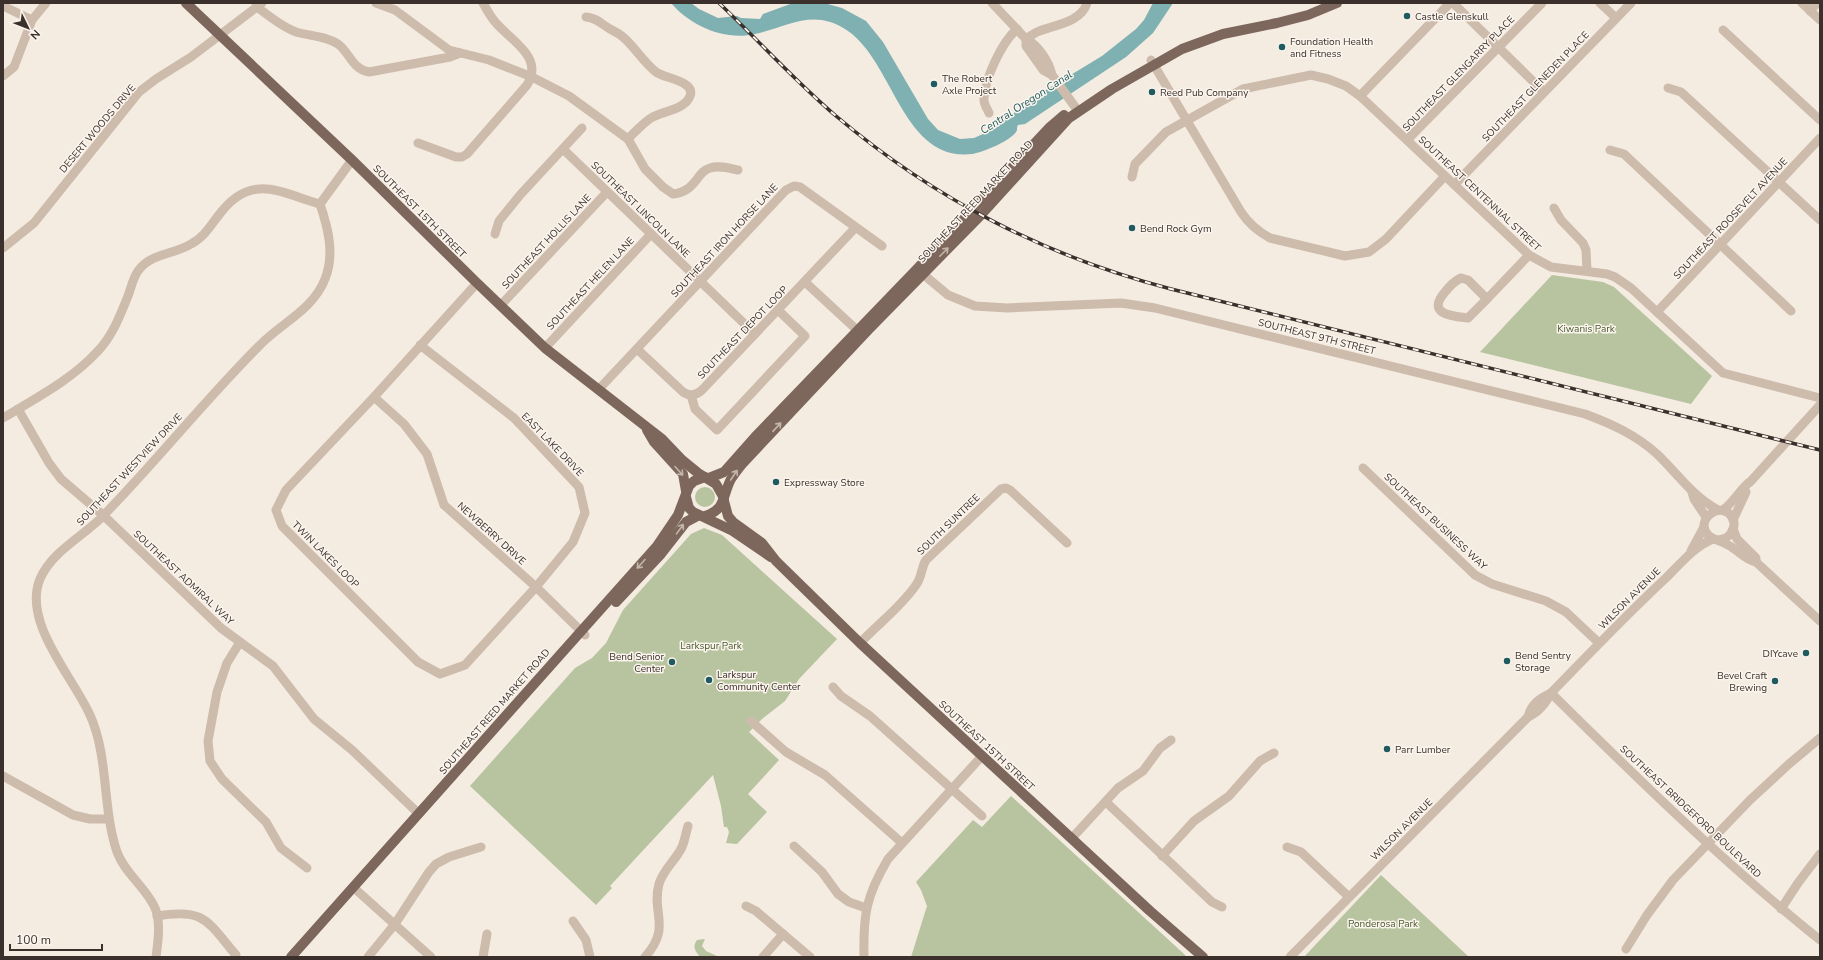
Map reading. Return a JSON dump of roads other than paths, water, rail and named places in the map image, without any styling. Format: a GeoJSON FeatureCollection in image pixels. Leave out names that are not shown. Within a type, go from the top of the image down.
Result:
{"type":"FeatureCollection","features":[{"type":"Feature","properties":{"kind":"main road","name":"SOUTHEAST 15TH STREET"},"geometry":{"type":"LineString","coordinates":[[186,3],[218,35],[352,160],[545,348],[662,439],[682,460],[720,488],[728,516],[733,522],[762,543],[776,561],[860,643],[1203,957]]}},
{"type":"Feature","properties":{"kind":"main road","name":"SOUTHEAST REED MARKET ROAD"},"geometry":{"type":"LineString","coordinates":[[299,957],[419,814],[583,633],[656,560],[686,522],[719,509],[731,479],[743,463],[920,272],[1050,127],[1074,106],[1152,62],[1180,44],[1211,32],[1269,20],[1323,3]]}},
{"type":"Feature","properties":{"kind":"main road","name":"SOUTHEAST REED MARKET ROAD"},"geometry":{"type":"LineString","coordinates":[[1152,62],[1203,40],[1223,34],[1277,23],[1308,14],[1337,3]]}},
{"type":"Feature","properties":{"kind":"main road","name":"SOUTHEAST REED MARKET ROAD"},"geometry":{"type":"LineString","coordinates":[[291,957],[355,890],[583,633],[657,546],[678,515],[686,494],[694,481],[724,472],[757,435],[858,331],[920,272]]}},
{"type":"Feature","properties":{"kind":"main road","name":"SOUTHEAST 15TH STREET"},"geometry":{"type":"LineString","coordinates":[[646,427],[654,442],[683,474],[689,508],[733,531],[776,561]]}},
{"type":"Feature","properties":{"kind":"main road","name":"SOUTHEAST 15TH STREET"},"geometry":{"type":"LineString","coordinates":[[1186,943],[1194,957]]}},
{"type":"Feature","properties":{"kind":"street"},"geometry":{"type":"LineString","coordinates":[[3,76],[14,67],[32,20],[46,3]]}},
{"type":"Feature","properties":{"kind":"street"},"geometry":{"type":"LineString","coordinates":[[376,3],[398,6],[448,50],[489,60],[532,77],[569,96],[628,139],[645,169],[663,187],[673,194],[684,192],[709,168],[720,167],[738,170]]}},
{"type":"Feature","properties":{"kind":"street"},"geometry":{"type":"LineString","coordinates":[[418,143],[456,158],[462,157],[467,154],[527,85],[532,77],[532,68],[528,56],[496,23],[483,3]]}},
{"type":"Feature","properties":{"kind":"street"},"geometry":{"type":"LineString","coordinates":[[992,3],[1026,39],[1026,46],[1043,70],[1052,74],[1074,106]]}},
{"type":"Feature","properties":{"kind":"street"},"geometry":{"type":"LineString","coordinates":[[1026,39],[1036,32],[1069,21],[1078,15],[1086,7],[1087,3]]}},
{"type":"Feature","properties":{"kind":"street"},"geometry":{"type":"LineString","coordinates":[[1360,96],[1450,3]]}},
{"type":"Feature","properties":{"kind":"street"},"geometry":{"type":"LineString","coordinates":[[1453,3],[1544,92]]}},
{"type":"Feature","properties":{"kind":"street","name":"SOUTHEAST GLENGARRY PLACE"},"geometry":{"type":"LineString","coordinates":[[1408,140],[1542,3]]}},
{"type":"Feature","properties":{"kind":"street"},"geometry":{"type":"LineString","coordinates":[[1600,3],[1616,18]]}},
{"type":"Feature","properties":{"kind":"street","name":"SOUTHEAST GLENEDEN PLACE"},"geometry":{"type":"LineString","coordinates":[[1455,184],[1631,3]]}},
{"type":"Feature","properties":{"kind":"street"},"geometry":{"type":"LineString","coordinates":[[1802,3],[1820,20]]}},
{"type":"Feature","properties":{"kind":"street"},"geometry":{"type":"LineString","coordinates":[[1810,11],[1817,3]]}},
{"type":"Feature","properties":{"kind":"street"},"geometry":{"type":"LineString","coordinates":[[258,4],[296,32],[329,40],[338,44],[362,71],[369,72],[450,57],[460,53]]}},
{"type":"Feature","properties":{"kind":"street","name":"DESERT WOODS DRIVE"},"geometry":{"type":"LineString","coordinates":[[3,248],[34,222],[139,92],[156,79],[191,57],[258,4]]}},
{"type":"Feature","properties":{"kind":"street"},"geometry":{"type":"LineString","coordinates":[[3,6],[32,20]]}},
{"type":"Feature","properties":{"kind":"street"},"geometry":{"type":"LineString","coordinates":[[586,16],[597,18],[612,31],[624,37],[657,74],[674,78],[688,86],[690,91],[690,96],[679,107],[653,117],[641,125],[628,139]]}},
{"type":"Feature","properties":{"kind":"street"},"geometry":{"type":"LineString","coordinates":[[989,113],[983,100],[986,84],[1006,42],[1010,35],[1017,29]]}},
{"type":"Feature","properties":{"kind":"street"},"geometry":{"type":"LineString","coordinates":[[1723,30],[1820,120]]}},
{"type":"Feature","properties":{"kind":"street"},"geometry":{"type":"LineString","coordinates":[[1152,62],[1248,223],[1259,232],[1270,238],[1345,256],[1369,252],[1379,245],[1445,176]]}},
{"type":"Feature","properties":{"kind":"street","name":"SOUTHEAST CENTENNIAL STREET"},"geometry":{"type":"LineString","coordinates":[[1132,176],[1135,164],[1166,132],[1243,88],[1308,76],[1328,79],[1346,86],[1360,96],[1529,255],[1550,267],[1607,274],[1615,277],[1631,288],[1722,373],[1820,398]]}},
{"type":"Feature","properties":{"kind":"street"},"geometry":{"type":"LineString","coordinates":[[1668,88],[1681,92],[1820,220]]}},
{"type":"Feature","properties":{"kind":"street"},"geometry":{"type":"LineString","coordinates":[[494,234],[499,221],[516,200],[582,128]]}},
{"type":"Feature","properties":{"kind":"street","name":"SOUTHEAST ROOSEVELT AVENUE"},"geometry":{"type":"LineString","coordinates":[[1657,312],[1820,138]]}},
{"type":"Feature","properties":{"kind":"street","name":"SOUTHEAST LINCOLN LANE"},"geometry":{"type":"LineString","coordinates":[[563,149],[755,334]]}},
{"type":"Feature","properties":{"kind":"street"},"geometry":{"type":"LineString","coordinates":[[1610,150],[1624,154],[1791,311]]}},
{"type":"Feature","properties":{"kind":"street"},"geometry":{"type":"LineString","coordinates":[[3,418],[58,384],[80,368],[98,351],[110,335],[121,313],[137,273],[144,264],[154,258],[190,245],[201,238],[231,200],[257,188],[271,188],[320,204],[352,160]]}},
{"type":"Feature","properties":{"kind":"street","name":"SOUTHEAST IRON HORSE LANE"},"geometry":{"type":"LineString","coordinates":[[599,389],[786,190],[794,186],[800,187],[882,246]]}},
{"type":"Feature","properties":{"kind":"street","name":"SOUTHEAST HOLLIS LANE"},"geometry":{"type":"LineString","coordinates":[[501,306],[607,192]]}},
{"type":"Feature","properties":{"kind":"street","name":"SOUTHEAST WESTVIEW DRIVE"},"geometry":{"type":"LineString","coordinates":[[156,957],[158,942],[157,916],[150,899],[121,863],[108,819],[98,740],[93,723],[85,705],[46,637],[40,623],[36,603],[39,582],[49,564],[103,515],[260,344],[308,305],[325,279],[331,252],[327,224],[320,204]]}},
{"type":"Feature","properties":{"kind":"street"},"geometry":{"type":"LineString","coordinates":[[1554,208],[1561,220],[1583,243],[1586,250],[1587,271]]}},
{"type":"Feature","properties":{"kind":"street","name":"SOUTHEAST DEPOT LOOP"},"geometry":{"type":"LineString","coordinates":[[691,395],[696,394],[703,389],[855,228]]}},
{"type":"Feature","properties":{"kind":"street","name":"SOUTHEAST HELEN LANE"},"geometry":{"type":"LineString","coordinates":[[545,348],[651,234]]}},
{"type":"Feature","properties":{"kind":"street"},"geometry":{"type":"LineString","coordinates":[[1487,299],[1468,280],[1461,278],[1456,280],[1439,299],[1438,305],[1441,311],[1447,315],[1468,318],[1487,299],[1529,255]]}},
{"type":"Feature","properties":{"kind":"street","name":"SOUTHEAST 9TH STREET"},"geometry":{"type":"LineString","coordinates":[[920,272],[948,295],[975,306],[1007,308],[1094,303],[1139,305],[1585,414],[1610,423],[1640,440],[1658,455],[1692,492],[1721,510]]}},
{"type":"Feature","properties":{"kind":"street"},"geometry":{"type":"LineString","coordinates":[[805,282],[858,331]]}},
{"type":"Feature","properties":{"kind":"street","name":"TWIN LAKES LOOP"},"geometry":{"type":"LineString","coordinates":[[477,283],[374,397],[286,490],[276,510],[282,526],[418,662],[440,674],[465,665],[536,586]]}},
{"type":"Feature","properties":{"kind":"street"},"geometry":{"type":"LineString","coordinates":[[637,349],[683,392],[691,395],[695,410],[717,430],[805,336],[778,310]]}},
{"type":"Feature","properties":{"kind":"street","name":"EAST LAKE DRIVE"},"geometry":{"type":"LineString","coordinates":[[420,345],[514,418],[579,487],[586,513],[574,542],[536,586]]}},
{"type":"Feature","properties":{"kind":"street","name":"NEWBERRY DRIVE"},"geometry":{"type":"LineString","coordinates":[[374,397],[404,424],[427,454],[444,505],[536,586],[583,633]]}},
{"type":"Feature","properties":{"kind":"street"},"geometry":{"type":"LineString","coordinates":[[1721,510],[1735,500],[1744,486],[1751,481],[1820,405]]}},
{"type":"Feature","properties":{"kind":"street","name":"SOUTHEAST ADMIRAL WAY"},"geometry":{"type":"LineString","coordinates":[[18,408],[57,474],[103,515],[221,628],[272,666],[314,719],[352,750],[419,814]]}},
{"type":"Feature","properties":{"kind":"street","name":"SOUTHEAST BUSINESS WAY"},"geometry":{"type":"LineString","coordinates":[[1363,468],[1475,575],[1492,584],[1546,601],[1566,612],[1599,643]]}},
{"type":"Feature","properties":{"kind":"street"},"geometry":{"type":"LineString","coordinates":[[1716,539],[1728,537],[1751,481]]}},
{"type":"Feature","properties":{"kind":"street","name":"SOUTH SUNTREE"},"geometry":{"type":"LineString","coordinates":[[860,643],[889,615],[916,585],[920,578],[921,567],[926,560],[1001,489],[1006,488],[1010,490],[1066,543]]}},
{"type":"Feature","properties":{"kind":"street","name":"SOUTHEAST 9TH STREET"},"geometry":{"type":"LineString","coordinates":[[1692,492],[1694,500],[1706,518]]}},
{"type":"Feature","properties":{"kind":"street"},"geometry":{"type":"LineString","coordinates":[[1756,562],[1756,558],[1737,539],[1727,512],[1721,510],[1713,511],[1706,518],[1704,527],[1706,532],[1729,545],[1751,561],[1756,562],[1820,621]]}},
{"type":"Feature","properties":{"kind":"street","name":"WILSON AVENUE"},"geometry":{"type":"LineString","coordinates":[[1690,553],[1704,527]]}},
{"type":"Feature","properties":{"kind":"street","name":"WILSON AVENUE"},"geometry":{"type":"LineString","coordinates":[[1290,957],[1528,717],[1535,714],[1546,703],[1551,693],[1599,643],[1690,553],[1706,542],[1716,539]]}},
{"type":"Feature","properties":{"kind":"street"},"geometry":{"type":"LineString","coordinates":[[240,642],[227,663],[217,692],[208,741],[210,761],[222,779],[266,822],[283,850],[307,868]]}},
{"type":"Feature","properties":{"kind":"street"},"geometry":{"type":"LineString","coordinates":[[833,687],[841,696],[870,716],[982,816]]}},
{"type":"Feature","properties":{"kind":"street","name":"SOUTHEAST BRIDGEFORD BOULEVARD"},"geometry":{"type":"LineString","coordinates":[[1551,693],[1707,843],[1781,909],[1820,940]]}},
{"type":"Feature","properties":{"kind":"street"},"geometry":{"type":"LineString","coordinates":[[751,721],[786,752],[825,775],[902,844]]}},
{"type":"Feature","properties":{"kind":"street"},"geometry":{"type":"LineString","coordinates":[[1626,949],[1673,880],[1707,843],[1767,784],[1820,738]]}},
{"type":"Feature","properties":{"kind":"street"},"geometry":{"type":"LineString","coordinates":[[1072,838],[1118,788],[1143,771],[1160,748],[1171,740]]}},
{"type":"Feature","properties":{"kind":"street"},"geometry":{"type":"LineString","coordinates":[[1162,856],[1194,821],[1228,796],[1260,761],[1274,753]]}},
{"type":"Feature","properties":{"kind":"street"},"geometry":{"type":"LineString","coordinates":[[864,957],[863,929],[866,908],[876,879],[888,859],[982,756]]}},
{"type":"Feature","properties":{"kind":"street"},"geometry":{"type":"LineString","coordinates":[[3,776],[73,815],[90,819],[108,819]]}},
{"type":"Feature","properties":{"kind":"street"},"geometry":{"type":"LineString","coordinates":[[1106,802],[1212,902],[1222,907]]}},
{"type":"Feature","properties":{"kind":"street"},"geometry":{"type":"LineString","coordinates":[[645,957],[650,951],[660,932],[657,899],[659,882],[682,847],[688,826]]}},
{"type":"Feature","properties":{"kind":"street"},"geometry":{"type":"LineString","coordinates":[[794,846],[822,872],[838,894],[848,902],[866,908]]}},
{"type":"Feature","properties":{"kind":"street"},"geometry":{"type":"LineString","coordinates":[[368,957],[395,924],[429,872],[436,864],[449,857],[481,847]]}},
{"type":"Feature","properties":{"kind":"street"},"geometry":{"type":"LineString","coordinates":[[1287,847],[1301,852],[1349,897]]}},
{"type":"Feature","properties":{"kind":"street"},"geometry":{"type":"LineString","coordinates":[[1781,909],[1820,854]]}},
{"type":"Feature","properties":{"kind":"street"},"geometry":{"type":"LineString","coordinates":[[355,890],[395,924],[430,957]]}},
{"type":"Feature","properties":{"kind":"street"},"geometry":{"type":"LineString","coordinates":[[746,906],[756,911],[810,957]]}},
{"type":"Feature","properties":{"kind":"street"},"geometry":{"type":"LineString","coordinates":[[157,916],[183,913],[200,918],[209,923],[236,955]]}},
{"type":"Feature","properties":{"kind":"street"},"geometry":{"type":"LineString","coordinates":[[573,921],[586,940],[590,957]]}},
{"type":"Feature","properties":{"kind":"street"},"geometry":{"type":"LineString","coordinates":[[483,957],[487,934]]}},
{"type":"Feature","properties":{"kind":"street"},"geometry":{"type":"LineString","coordinates":[[763,957],[783,934]]}},
{"type":"Feature","properties":{"kind":"water"},"geometry":{"type":"Polygon","coordinates":[[[671,3],[691,3],[699,9],[718,18],[737,16],[741,18],[760,19],[763,14],[793,3],[824,3],[842,8],[866,21],[883,42],[928,119],[938,130],[960,139],[974,138],[993,129],[1036,96],[1102,56],[1136,29],[1144,20],[1153,3],[1173,3],[1153,33],[1126,57],[1025,124],[1018,125],[1015,134],[1004,142],[989,149],[972,154],[949,152],[930,143],[915,127],[901,108],[877,65],[864,46],[848,31],[835,24],[823,20],[801,21],[755,34],[743,36],[732,35],[709,30],[698,25],[688,19],[671,3]]]}},
{"type":"Feature","properties":{"kind":"railway"},"geometry":{"type":"LineString","coordinates":[[719,3],[821,103],[874,146],[913,174],[994,222],[1036,242],[1080,260],[1125,276],[1171,289],[1820,450]]}},
{"type":"Feature","properties":{"kind":"place","name":"Castle Glenskull"},"geometry":{"type":"Point","coordinates":[1407,16]}},
{"type":"Feature","properties":{"kind":"place","name":"Foundation Health and Fitness"},"geometry":{"type":"Point","coordinates":[1282,47]}},
{"type":"Feature","properties":{"kind":"place","name":"The Robert Axle Project"},"geometry":{"type":"Point","coordinates":[934,84]}},
{"type":"Feature","properties":{"kind":"place","name":"Reed Pub Company"},"geometry":{"type":"Point","coordinates":[1152,92]}},
{"type":"Feature","properties":{"kind":"place","name":"Bend Rock Gym"},"geometry":{"type":"Point","coordinates":[1132,228]}},
{"type":"Feature","properties":{"kind":"place","name":"Expressway Store"},"geometry":{"type":"Point","coordinates":[776,482]}},
{"type":"Feature","properties":{"kind":"place","name":"DIYcave"},"geometry":{"type":"Point","coordinates":[1806,653]}},
{"type":"Feature","properties":{"kind":"place","name":"Bend Sentry Storage"},"geometry":{"type":"Point","coordinates":[1507,661]}},
{"type":"Feature","properties":{"kind":"place","name":"Bend Senior Center"},"geometry":{"type":"Point","coordinates":[672,662]}},
{"type":"Feature","properties":{"kind":"place","name":"Larkspur Community Center"},"geometry":{"type":"Point","coordinates":[709,680]}},
{"type":"Feature","properties":{"kind":"place","name":"Bevel Craft Brewing"},"geometry":{"type":"Point","coordinates":[1775,681]}},
{"type":"Feature","properties":{"kind":"place","name":"Parr Lumber"},"geometry":{"type":"Point","coordinates":[1387,749]}},
{"type":"Feature","properties":{"kind":"water label","name":"Central Oregon Canal"},"geometry":{"type":"Point","coordinates":[1026,102]}},
{"type":"Feature","properties":{"kind":"park label","name":"Kiwanis Park"},"geometry":{"type":"Point","coordinates":[1586,328]}},
{"type":"Feature","properties":{"kind":"park label","name":"Larkspur Park"},"geometry":{"type":"Point","coordinates":[711,645]}},
{"type":"Feature","properties":{"kind":"park label","name":"Ponderosa Park"},"geometry":{"type":"Point","coordinates":[1383,923]}}]}
